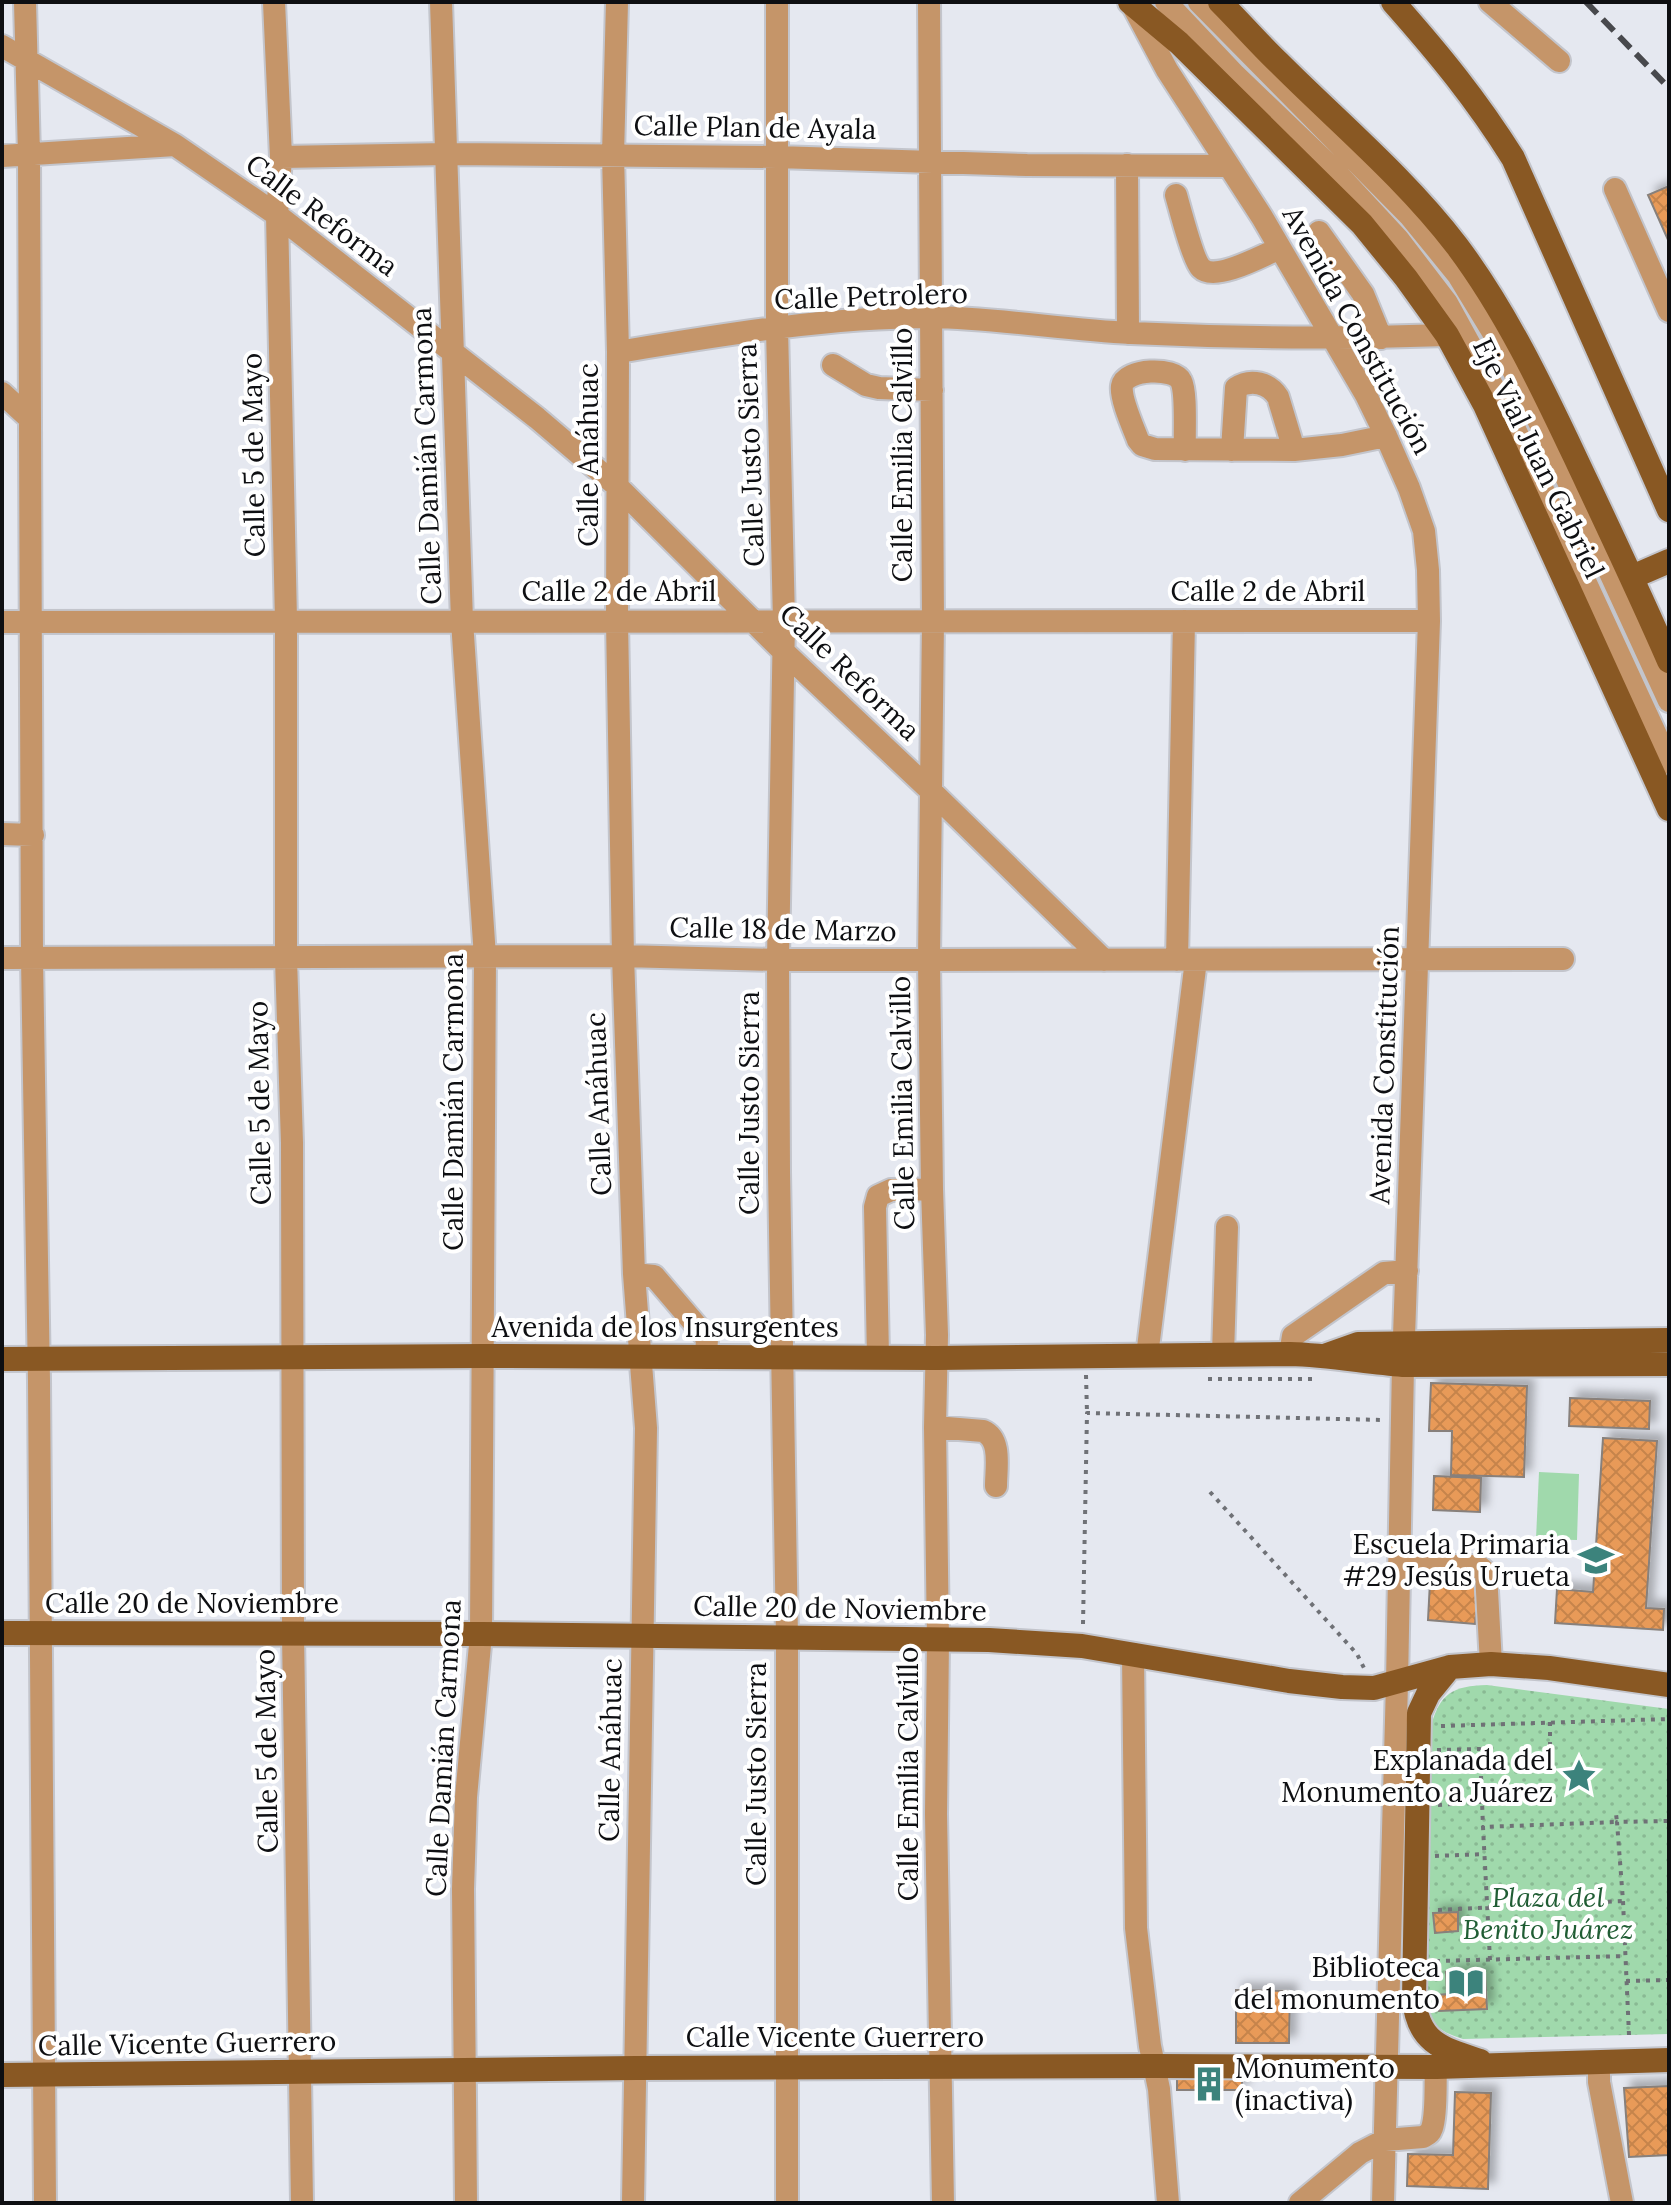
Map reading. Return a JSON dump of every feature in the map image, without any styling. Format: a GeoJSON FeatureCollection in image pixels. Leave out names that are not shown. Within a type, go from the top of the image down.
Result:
{"type":"FeatureCollection","features":[{"type":"Feature","properties":{"kind":"main road","name":"Eje Vial Juan Gabriel"},"geometry":{"type":"LineString","coordinates":[[1220,2],[1277,62],[1370,150],[1457,246],[1522,352],[1553,411],[1669,661]]}},
{"type":"Feature","properties":{"kind":"main road"},"geometry":{"type":"LineString","coordinates":[[1393,2],[1447,63],[1513,158],[1663,482],[1669,510]]}},
{"type":"Feature","properties":{"kind":"main road","name":"Eje Vial Juan Gabriel"},"geometry":{"type":"LineString","coordinates":[[1132,4],[1179,43],[1362,224],[1447,335],[1485,405],[1669,809]]}},
{"type":"Feature","properties":{"kind":"main road"},"geometry":{"type":"LineString","coordinates":[[1632,577],[1669,561]]}},
{"type":"Feature","properties":{"kind":"main road","name":"Avenida de los Insurgentes"},"geometry":{"type":"LineString","coordinates":[[2,1359],[482,1356],[937,1358],[1290,1354],[1327,1355],[1359,1362],[1403,1354],[1669,1340]]}},
{"type":"Feature","properties":{"kind":"main road","name":"Avenida de los Insurgentes"},"geometry":{"type":"LineString","coordinates":[[1403,1354],[1669,1364]]}},
{"type":"Feature","properties":{"kind":"main road","name":"Calle 20 de Noviembre"},"geometry":{"type":"LineString","coordinates":[[2,1633],[1003,1640],[1082,1646],[1342,1687],[1385,1686],[1450,1667],[1491,1664],[1549,1668],[1669,1685]]}},
{"type":"Feature","properties":{"kind":"main road"},"geometry":{"type":"LineString","coordinates":[[1450,1667],[1428,1694],[1419,1713],[1415,2016],[1423,2030],[1442,2048],[1497,2067]]}},
{"type":"Feature","properties":{"kind":"main road","name":"Calle Vicente Guerrero"},"geometry":{"type":"LineString","coordinates":[[2,2075],[636,2068],[1388,2068],[1669,2060]]}},
{"type":"Feature","properties":{"kind":"street"},"geometry":{"type":"LineString","coordinates":[[25,2],[29,155],[32,958],[39,1359],[45,2203]]}},
{"type":"Feature","properties":{"kind":"street","name":"Calle 5 de Mayo"},"geometry":{"type":"LineString","coordinates":[[274,2],[281,157],[277,215],[286,621],[286,959],[292,1143],[293,1634],[302,2203]]}},
{"type":"Feature","properties":{"kind":"street","name":"Calle Damián Carmona"},"geometry":{"type":"LineString","coordinates":[[441,2],[462,621],[485,957],[481,1634],[466,1797],[463,1889],[466,2203]]}},
{"type":"Feature","properties":{"kind":"street","name":"Calle Anáhuac"},"geometry":{"type":"LineString","coordinates":[[617,2],[613,155],[618,352],[617,621],[623,956],[634,1274],[646,1428],[633,2203]]}},
{"type":"Feature","properties":{"kind":"street","name":"Calle Justo Sierra"},"geometry":{"type":"LineString","coordinates":[[777,2],[777,329],[784,621],[778,960],[787,1638],[787,2203]]}},
{"type":"Feature","properties":{"kind":"street","name":"Calle Emilia Calvillo"},"geometry":{"type":"LineString","coordinates":[[929,2],[933,621],[929,960],[937,1358],[936,1814],[943,2203]]}},
{"type":"Feature","properties":{"kind":"street"},"geometry":{"type":"LineString","coordinates":[[1166,2],[1235,75],[1334,170],[1398,239],[1447,303],[1508,414],[1669,763]]}},
{"type":"Feature","properties":{"kind":"street"},"geometry":{"type":"LineString","coordinates":[[1199,2],[1410,216],[1458,275],[1507,357],[1560,464],[1669,701]]}},
{"type":"Feature","properties":{"kind":"street"},"geometry":{"type":"LineString","coordinates":[[1490,2],[1559,61]]}},
{"type":"Feature","properties":{"kind":"street","name":"Avenida Constitución"},"geometry":{"type":"LineString","coordinates":[[1132,4],[1167,70],[1280,248],[1366,395],[1420,515],[1428,570],[1429,621],[1403,1354],[1399,1566],[1385,1686],[1388,2068],[1383,2203]]}},
{"type":"Feature","properties":{"kind":"street","name":"Calle Reforma"},"geometry":{"type":"LineString","coordinates":[[2,46],[175,145],[277,215],[537,418],[618,487],[784,652],[1104,960]]}},
{"type":"Feature","properties":{"kind":"street"},"geometry":{"type":"LineString","coordinates":[[2,156],[175,145]]}},
{"type":"Feature","properties":{"kind":"street","name":"Calle Plan de Ayala"},"geometry":{"type":"LineString","coordinates":[[281,157],[613,155],[929,160],[1027,165],[1228,166]]}},
{"type":"Feature","properties":{"kind":"street"},"geometry":{"type":"LineString","coordinates":[[1127,165],[1128,333]]}},
{"type":"Feature","properties":{"kind":"street"},"geometry":{"type":"LineString","coordinates":[[1615,189],[1669,311]]}},
{"type":"Feature","properties":{"kind":"street"},"geometry":{"type":"LineString","coordinates":[[1176,195],[1203,270],[1223,272],[1280,248]]}},
{"type":"Feature","properties":{"kind":"street"},"geometry":{"type":"LineString","coordinates":[[1319,232],[1363,294],[1381,338]]}},
{"type":"Feature","properties":{"kind":"street","name":"Calle Petrolero"},"geometry":{"type":"LineString","coordinates":[[618,352],[704,337],[856,320],[932,317],[1128,333],[1332,339],[1447,335]]}},
{"type":"Feature","properties":{"kind":"street"},"geometry":{"type":"LineString","coordinates":[[833,365],[866,385],[932,390]]}},
{"type":"Feature","properties":{"kind":"street"},"geometry":{"type":"LineString","coordinates":[[1232,450],[1236,388],[1248,383],[1266,385],[1275,391],[1294,450]]}},
{"type":"Feature","properties":{"kind":"street"},"geometry":{"type":"LineString","coordinates":[[3,396],[29,418]]}},
{"type":"Feature","properties":{"kind":"street"},"geometry":{"type":"LineString","coordinates":[[1185,450],[1294,450],[1386,436]]}},
{"type":"Feature","properties":{"kind":"street"},"geometry":{"type":"LineString","coordinates":[[1147,1356],[1165,1217],[1186,960],[1184,621]]}},
{"type":"Feature","properties":{"kind":"street","name":"Calle 2 de Abril"},"geometry":{"type":"LineString","coordinates":[[2,622],[1429,621]]}},
{"type":"Feature","properties":{"kind":"street"},"geometry":{"type":"LineString","coordinates":[[2,834],[33,835]]}},
{"type":"Feature","properties":{"kind":"street","name":"Calle 18 de Marzo"},"geometry":{"type":"LineString","coordinates":[[2,958],[1563,959]]}},
{"type":"Feature","properties":{"kind":"street"},"geometry":{"type":"LineString","coordinates":[[878,1357],[875,1222],[878,1196],[891,1190],[932,1189]]}},
{"type":"Feature","properties":{"kind":"street"},"geometry":{"type":"LineString","coordinates":[[1223,1354],[1227,1227]]}},
{"type":"Feature","properties":{"kind":"street"},"geometry":{"type":"LineString","coordinates":[[1290,1354],[1293,1336],[1384,1273],[1407,1271]]}},
{"type":"Feature","properties":{"kind":"street"},"geometry":{"type":"LineString","coordinates":[[634,1274],[654,1276],[707,1338],[706,1358]]}},
{"type":"Feature","properties":{"kind":"street"},"geometry":{"type":"LineString","coordinates":[[935,1427],[989,1433],[995,1444],[996,1486]]}},
{"type":"Feature","properties":{"kind":"street"},"geometry":{"type":"LineString","coordinates":[[1399,1566],[1473,1566],[1486,1573],[1491,1664]]}},
{"type":"Feature","properties":{"kind":"street"},"geometry":{"type":"LineString","coordinates":[[1133,1654],[1136,1917],[1150,2046],[1159,2089],[1168,2203]]}},
{"type":"Feature","properties":{"kind":"street"},"geometry":{"type":"LineString","coordinates":[[1599,2063],[1599,2082],[1622,2203]]}},
{"type":"Feature","properties":{"kind":"street"},"geometry":{"type":"LineString","coordinates":[[1300,2203],[1360,2153],[1385,2140],[1423,2137],[1432,2129],[1436,2067]]}},
{"type":"Feature","properties":{"kind":"path"},"geometry":{"type":"LineString","coordinates":[[1082,1646],[1086,1357]]}},
{"type":"Feature","properties":{"kind":"path"},"geometry":{"type":"LineString","coordinates":[[1087,1413],[1401,1420]]}},
{"type":"Feature","properties":{"kind":"path"},"geometry":{"type":"LineString","coordinates":[[1210,1492],[1385,1686]]}},
{"type":"Feature","properties":{"kind":"path"},"geometry":{"type":"LineString","coordinates":[[1431,1726],[1669,1719]]}},
{"type":"Feature","properties":{"kind":"path"},"geometry":{"type":"LineString","coordinates":[[1550,1722],[1550,1748]]}},
{"type":"Feature","properties":{"kind":"path"},"geometry":{"type":"LineString","coordinates":[[1430,1750],[1480,1749],[1490,1960]]}},
{"type":"Feature","properties":{"kind":"path"},"geometry":{"type":"LineString","coordinates":[[1429,1805],[1491,1801]]}},
{"type":"Feature","properties":{"kind":"path"},"geometry":{"type":"LineString","coordinates":[[1616,1814],[1629,2035]]}},
{"type":"Feature","properties":{"kind":"path"},"geometry":{"type":"LineString","coordinates":[[1483,1827],[1669,1821]]}},
{"type":"Feature","properties":{"kind":"path"},"geometry":{"type":"LineString","coordinates":[[1427,1857],[1485,1854]]}},
{"type":"Feature","properties":{"kind":"path"},"geometry":{"type":"LineString","coordinates":[[1426,1910],[1623,1901]]}},
{"type":"Feature","properties":{"kind":"path"},"geometry":{"type":"LineString","coordinates":[[1424,1962],[1625,1956]]}},
{"type":"Feature","properties":{"kind":"path"},"geometry":{"type":"LineString","coordinates":[[1626,1981],[1669,1980]]}},
{"type":"Feature","properties":{"kind":"green space"},"geometry":{"type":"Polygon","coordinates":[[[1539,1472],[1579,1474],[1577,1540],[1536,1539],[1539,1472]]]}},
{"type":"Feature","properties":{"kind":"green space","name":"Plaza del Benito Juárez"},"geometry":{"type":"Polygon","coordinates":[[[1487,1685],[1669,1709],[1669,2034],[1463,2039],[1438,2027],[1427,2011],[1423,2003],[1431,1726],[1439,1706],[1450,1694],[1465,1687],[1487,1685]]]}},
{"type":"Feature","properties":{"kind":"building"},"geometry":{"type":"Polygon","coordinates":[[[1669,186],[1669,242],[1648,195],[1669,186]]]}},
{"type":"Feature","properties":{"kind":"building"},"geometry":{"type":"Polygon","coordinates":[[[1431,1383],[1527,1386],[1524,1477],[1451,1475],[1452,1431],[1429,1431],[1431,1383]]]}},
{"type":"Feature","properties":{"kind":"building"},"geometry":{"type":"Polygon","coordinates":[[[1570,1398],[1650,1401],[1649,1429],[1569,1426],[1570,1398]]]}},
{"type":"Feature","properties":{"kind":"building"},"geometry":{"type":"Polygon","coordinates":[[[1603,1438],[1657,1441],[1646,1608],[1664,1609],[1663,1630],[1555,1623],[1557,1589],[1593,1592],[1603,1438]]]}},
{"type":"Feature","properties":{"kind":"building"},"geometry":{"type":"Polygon","coordinates":[[[1434,1476],[1481,1478],[1480,1512],[1433,1510],[1434,1476]]]}},
{"type":"Feature","properties":{"kind":"building"},"geometry":{"type":"Polygon","coordinates":[[[1430,1582],[1479,1586],[1475,1624],[1428,1620],[1430,1582]]]}},
{"type":"Feature","properties":{"kind":"building"},"geometry":{"type":"Polygon","coordinates":[[[1458,1912],[1458,1931],[1435,1933],[1433,1913],[1458,1912]]]}},
{"type":"Feature","properties":{"kind":"building","name":"Biblioteca del monumento"},"geometry":{"type":"Polygon","coordinates":[[[1485,1971],[1487,2009],[1439,2011],[1438,1995],[1447,1994],[1446,1972],[1485,1971]]]}},
{"type":"Feature","properties":{"kind":"building"},"geometry":{"type":"Polygon","coordinates":[[[1236,1990],[1290,1991],[1289,2043],[1236,2043],[1236,1990]]]}},
{"type":"Feature","properties":{"kind":"building","name":"Monumento (inactiva)"},"geometry":{"type":"Polygon","coordinates":[[[1177,2078],[1242,2078],[1242,2090],[1177,2090],[1177,2078]]]}},
{"type":"Feature","properties":{"kind":"building"},"geometry":{"type":"Polygon","coordinates":[[[1669,2086],[1669,2155],[1629,2157],[1624,2088],[1669,2086]]]}},
{"type":"Feature","properties":{"kind":"building"},"geometry":{"type":"Polygon","coordinates":[[[1455,2092],[1491,2093],[1488,2189],[1407,2186],[1408,2154],[1453,2155],[1455,2092]]]}},
{"type":"Feature","properties":{"kind":"railway"},"geometry":{"type":"LineString","coordinates":[[1586,2],[1669,88]]}},
{"type":"Feature","properties":{"kind":"place","name":"Escuela Primaria #29 Jesús Urueta"},"geometry":{"type":"Point","coordinates":[1596,1560]}},
{"type":"Feature","properties":{"kind":"place","name":"Explanada del Monumento a Juárez"},"geometry":{"type":"Point","coordinates":[1579,1776]}},
{"type":"Feature","properties":{"kind":"place","name":"Biblioteca del monumento"},"geometry":{"type":"Point","coordinates":[1466,1983]}},
{"type":"Feature","properties":{"kind":"place","name":"Monumento (inactiva)"},"geometry":{"type":"Point","coordinates":[1209,2084]}}]}
